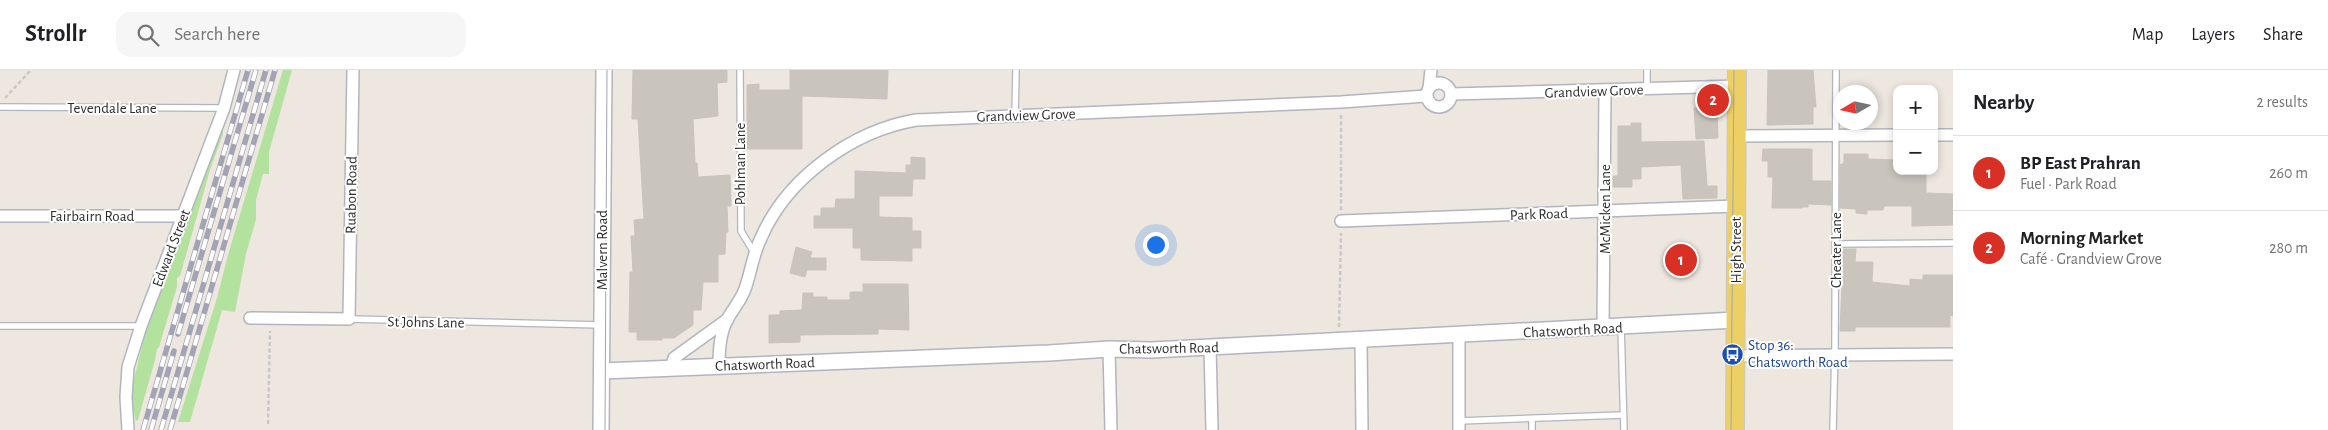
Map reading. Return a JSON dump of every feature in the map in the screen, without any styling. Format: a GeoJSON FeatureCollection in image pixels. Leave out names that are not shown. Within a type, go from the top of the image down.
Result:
{"type":"FeatureCollection","features":[{"type":"Feature","properties":{"kind":"main road","name":"High Street"},"geometry":{"type":"LineString","coordinates":[[1735,430],[1737,78]]}},
{"type":"Feature","properties":{"kind":"street","name":"Edward Street"},"geometry":{"type":"LineString","coordinates":[[128,430],[126,397],[128,367],[141,326],[224,108],[234,70]]}},
{"type":"Feature","properties":{"kind":"street","name":"Ruabon Road"},"geometry":{"type":"LineString","coordinates":[[349,319],[353,70]]}},
{"type":"Feature","properties":{"kind":"street","name":"Malvern Road"},"geometry":{"type":"LineString","coordinates":[[601,430],[604,70]]}},
{"type":"Feature","properties":{"kind":"street"},"geometry":{"type":"LineString","coordinates":[[1431,70],[1427,92],[1430,104],[1437,108],[1449,102],[1451,94],[1444,84],[1439,70]]}},
{"type":"Feature","properties":{"kind":"street","name":"Grandview Grove"},"geometry":{"type":"LineString","coordinates":[[1451,94],[1647,89],[1737,78]]}},
{"type":"Feature","properties":{"kind":"street"},"geometry":{"type":"LineString","coordinates":[[1427,92],[1435,83],[1444,84]]}},
{"type":"Feature","properties":{"kind":"street","name":"McMicken Lane"},"geometry":{"type":"LineString","coordinates":[[1603,328],[1605,90]]}},
{"type":"Feature","properties":{"kind":"street","name":"Grandview Grove"},"geometry":{"type":"LineString","coordinates":[[719,366],[719,344],[728,319],[745,290],[755,254],[769,222],[796,188],[829,158],[869,134],[885,127],[916,120],[1341,102],[1427,92]]}},
{"type":"Feature","properties":{"kind":"street"},"geometry":{"type":"LineString","coordinates":[[1737,136],[1893,135]]}},
{"type":"Feature","properties":{"kind":"street"},"geometry":{"type":"LineString","coordinates":[[1938,135],[1953,135]]}},
{"type":"Feature","properties":{"kind":"street","name":"Park Road"},"geometry":{"type":"LineString","coordinates":[[1341,221],[1736,206]]}},
{"type":"Feature","properties":{"kind":"street","name":"Fairbairn Road"},"geometry":{"type":"LineString","coordinates":[[0,216],[184,216]]}},
{"type":"Feature","properties":{"kind":"street","name":"St Johns Lane"},"geometry":{"type":"LineString","coordinates":[[250,318],[349,319]]}},
{"type":"Feature","properties":{"kind":"street","name":"Grandview Grove"},"geometry":{"type":"LineString","coordinates":[[671,368],[674,358],[728,319]]}},
{"type":"Feature","properties":{"kind":"street","name":"Chatsworth Road"},"geometry":{"type":"LineString","coordinates":[[602,370],[1049,353],[1109,349],[1152,350],[1736,320]]}},
{"type":"Feature","properties":{"kind":"street"},"geometry":{"type":"LineString","coordinates":[[1459,426],[1460,335]]}},
{"type":"Feature","properties":{"kind":"street"},"geometry":{"type":"LineString","coordinates":[[1361,340],[1362,430]]}},
{"type":"Feature","properties":{"kind":"street"},"geometry":{"type":"LineString","coordinates":[[1210,347],[1212,430]]}},
{"type":"Feature","properties":{"kind":"street"},"geometry":{"type":"LineString","coordinates":[[1109,349],[1111,430]]}},
{"type":"Feature","properties":{"kind":"street"},"geometry":{"type":"LineString","coordinates":[[1736,356],[1953,354]]}},
{"type":"Feature","properties":{"kind":"lane","name":"Pohlman Lane"},"geometry":{"type":"LineString","coordinates":[[740,70],[740,231],[755,254]]}},
{"type":"Feature","properties":{"kind":"lane"},"geometry":{"type":"LineString","coordinates":[[1016,70],[1016,116]]}},
{"type":"Feature","properties":{"kind":"lane"},"geometry":{"type":"LineString","coordinates":[[1647,70],[1647,89]]}},
{"type":"Feature","properties":{"kind":"lane","name":"Cheater Lane"},"geometry":{"type":"LineString","coordinates":[[1832,430],[1836,244],[1836,70]]}},
{"type":"Feature","properties":{"kind":"lane","name":"Tevendale Lane"},"geometry":{"type":"LineString","coordinates":[[0,107],[224,108]]}},
{"type":"Feature","properties":{"kind":"lane"},"geometry":{"type":"LineString","coordinates":[[1836,244],[1953,243]]}},
{"type":"Feature","properties":{"kind":"lane","name":"St Johns Lane"},"geometry":{"type":"LineString","coordinates":[[349,319],[602,325]]}},
{"type":"Feature","properties":{"kind":"lane"},"geometry":{"type":"LineString","coordinates":[[0,326],[141,326]]}},
{"type":"Feature","properties":{"kind":"lane"},"geometry":{"type":"LineString","coordinates":[[1622,327],[1624,430]]}},
{"type":"Feature","properties":{"kind":"lane"},"geometry":{"type":"LineString","coordinates":[[1459,426],[1532,419],[1623,415]]}},
{"type":"Feature","properties":{"kind":"lane"},"geometry":{"type":"LineString","coordinates":[[1532,419],[1532,430]]}},
{"type":"Feature","properties":{"kind":"path"},"geometry":{"type":"LineString","coordinates":[[0,102],[31,70]]}},
{"type":"Feature","properties":{"kind":"path"},"geometry":{"type":"LineString","coordinates":[[268,424],[270,318]]}},
{"type":"Feature","properties":{"kind":"green space"},"geometry":{"type":"Polygon","coordinates":[[[283,70],[292,70],[269,152],[269,174],[263,174],[256,200],[256,219],[246,254],[235,312],[222,310],[190,422],[178,422],[217,298],[283,70]]]}},
{"type":"Feature","properties":{"kind":"green space"},"geometry":{"type":"Polygon","coordinates":[[[223,127],[223,134],[210,170],[180,276],[177,278],[177,287],[157,349],[138,420],[136,421],[131,401],[133,383],[146,330],[223,127]]]}},
{"type":"Feature","properties":{"kind":"building"},"geometry":{"type":"Polygon","coordinates":[[[633,70],[727,70],[727,82],[717,83],[718,116],[693,119],[695,163],[697,163],[698,177],[730,175],[731,206],[727,206],[728,232],[726,232],[725,254],[718,255],[718,282],[703,282],[701,310],[693,310],[693,325],[674,338],[662,338],[662,340],[637,340],[637,332],[629,332],[630,272],[633,272],[631,236],[635,236],[634,220],[644,219],[638,119],[632,119],[633,70]]]}},
{"type":"Feature","properties":{"kind":"building"},"geometry":{"type":"Polygon","coordinates":[[[790,70],[888,70],[887,99],[802,96],[802,149],[747,149],[747,85],[759,84],[759,90],[790,90],[790,70]]]}},
{"type":"Feature","properties":{"kind":"building"},"geometry":{"type":"Polygon","coordinates":[[[1768,70],[1813,70],[1816,107],[1813,107],[1813,124],[1767,125],[1768,70]]]}},
{"type":"Feature","properties":{"kind":"building"},"geometry":{"type":"Polygon","coordinates":[[[1717,107],[1718,138],[1696,139],[1694,108],[1717,107]]]}},
{"type":"Feature","properties":{"kind":"building"},"geometry":{"type":"Polygon","coordinates":[[[1631,123],[1641,123],[1641,142],[1704,141],[1707,186],[1717,186],[1717,198],[1683,199],[1681,165],[1641,167],[1641,179],[1632,179],[1632,187],[1613,187],[1613,176],[1618,176],[1618,126],[1631,126],[1631,123]]]}},
{"type":"Feature","properties":{"kind":"building"},"geometry":{"type":"Polygon","coordinates":[[[1763,149],[1812,149],[1812,181],[1831,181],[1831,205],[1808,204],[1808,207],[1802,208],[1772,208],[1773,177],[1768,177],[1768,161],[1762,161],[1763,149]]]}},
{"type":"Feature","properties":{"kind":"building"},"geometry":{"type":"Polygon","coordinates":[[[1844,154],[1868,154],[1868,159],[1893,160],[1893,175],[1926,175],[1926,193],[1953,194],[1953,225],[1912,226],[1912,206],[1884,206],[1883,210],[1867,210],[1867,214],[1856,213],[1856,209],[1840,208],[1840,166],[1844,164],[1844,154]]]}},
{"type":"Feature","properties":{"kind":"building"},"geometry":{"type":"Polygon","coordinates":[[[911,157],[925,158],[925,179],[913,179],[912,196],[879,196],[879,217],[912,218],[912,231],[921,231],[921,248],[912,248],[912,261],[861,260],[861,248],[853,248],[853,228],[814,228],[814,216],[821,216],[821,208],[835,208],[836,199],[855,199],[855,171],[906,173],[906,165],[911,165],[911,157]]]}},
{"type":"Feature","properties":{"kind":"building"},"geometry":{"type":"Polygon","coordinates":[[[796,247],[812,252],[810,258],[826,258],[826,270],[807,270],[805,277],[790,273],[796,247]]]}},
{"type":"Feature","properties":{"kind":"building"},"geometry":{"type":"Polygon","coordinates":[[[1840,249],[1856,249],[1855,262],[1873,262],[1872,282],[1910,286],[1910,279],[1923,280],[1923,275],[1953,275],[1953,316],[1950,315],[1950,327],[1855,327],[1855,331],[1840,331],[1842,284],[1840,281],[1840,249]]]}},
{"type":"Feature","properties":{"kind":"building"},"geometry":{"type":"Polygon","coordinates":[[[863,284],[908,284],[909,330],[878,329],[878,334],[800,335],[800,342],[769,343],[769,315],[780,315],[780,311],[802,310],[803,293],[813,293],[813,297],[827,297],[827,300],[850,300],[850,292],[863,292],[863,284]]]}},
{"type":"Feature","properties":{"kind":"tram line"},"geometry":{"type":"LineString","coordinates":[[605,430],[607,70]]}},
{"type":"Feature","properties":{"kind":"tram line"},"geometry":{"type":"LineString","coordinates":[[1731,430],[1734,70]]}},
{"type":"Feature","properties":{"kind":"railway"},"geometry":{"type":"LineString","coordinates":[[143,430],[248,70]]}},
{"type":"Feature","properties":{"kind":"railway"},"geometry":{"type":"LineString","coordinates":[[178,334],[256,70]]}},
{"type":"Feature","properties":{"kind":"railway"},"geometry":{"type":"LineString","coordinates":[[161,430],[266,70]]}},
{"type":"Feature","properties":{"kind":"railway"},"geometry":{"type":"LineString","coordinates":[[170,430],[275,70]]}},
{"type":"Feature","properties":{"kind":"railway"},"geometry":{"type":"LineString","coordinates":[[151,430],[174,351]]}},
{"type":"Feature","properties":{"kind":"place","name":"Morning Market"},"geometry":{"type":"Point","coordinates":[1713,100]}},
{"type":"Feature","properties":{"kind":"place","name":"BP East Prahran"},"geometry":{"type":"Point","coordinates":[1681,260]}},
{"type":"Feature","properties":{"kind":"place","name":"Stop 36: Chatsworth Road"},"geometry":{"type":"Point","coordinates":[1732,354]}}]}
